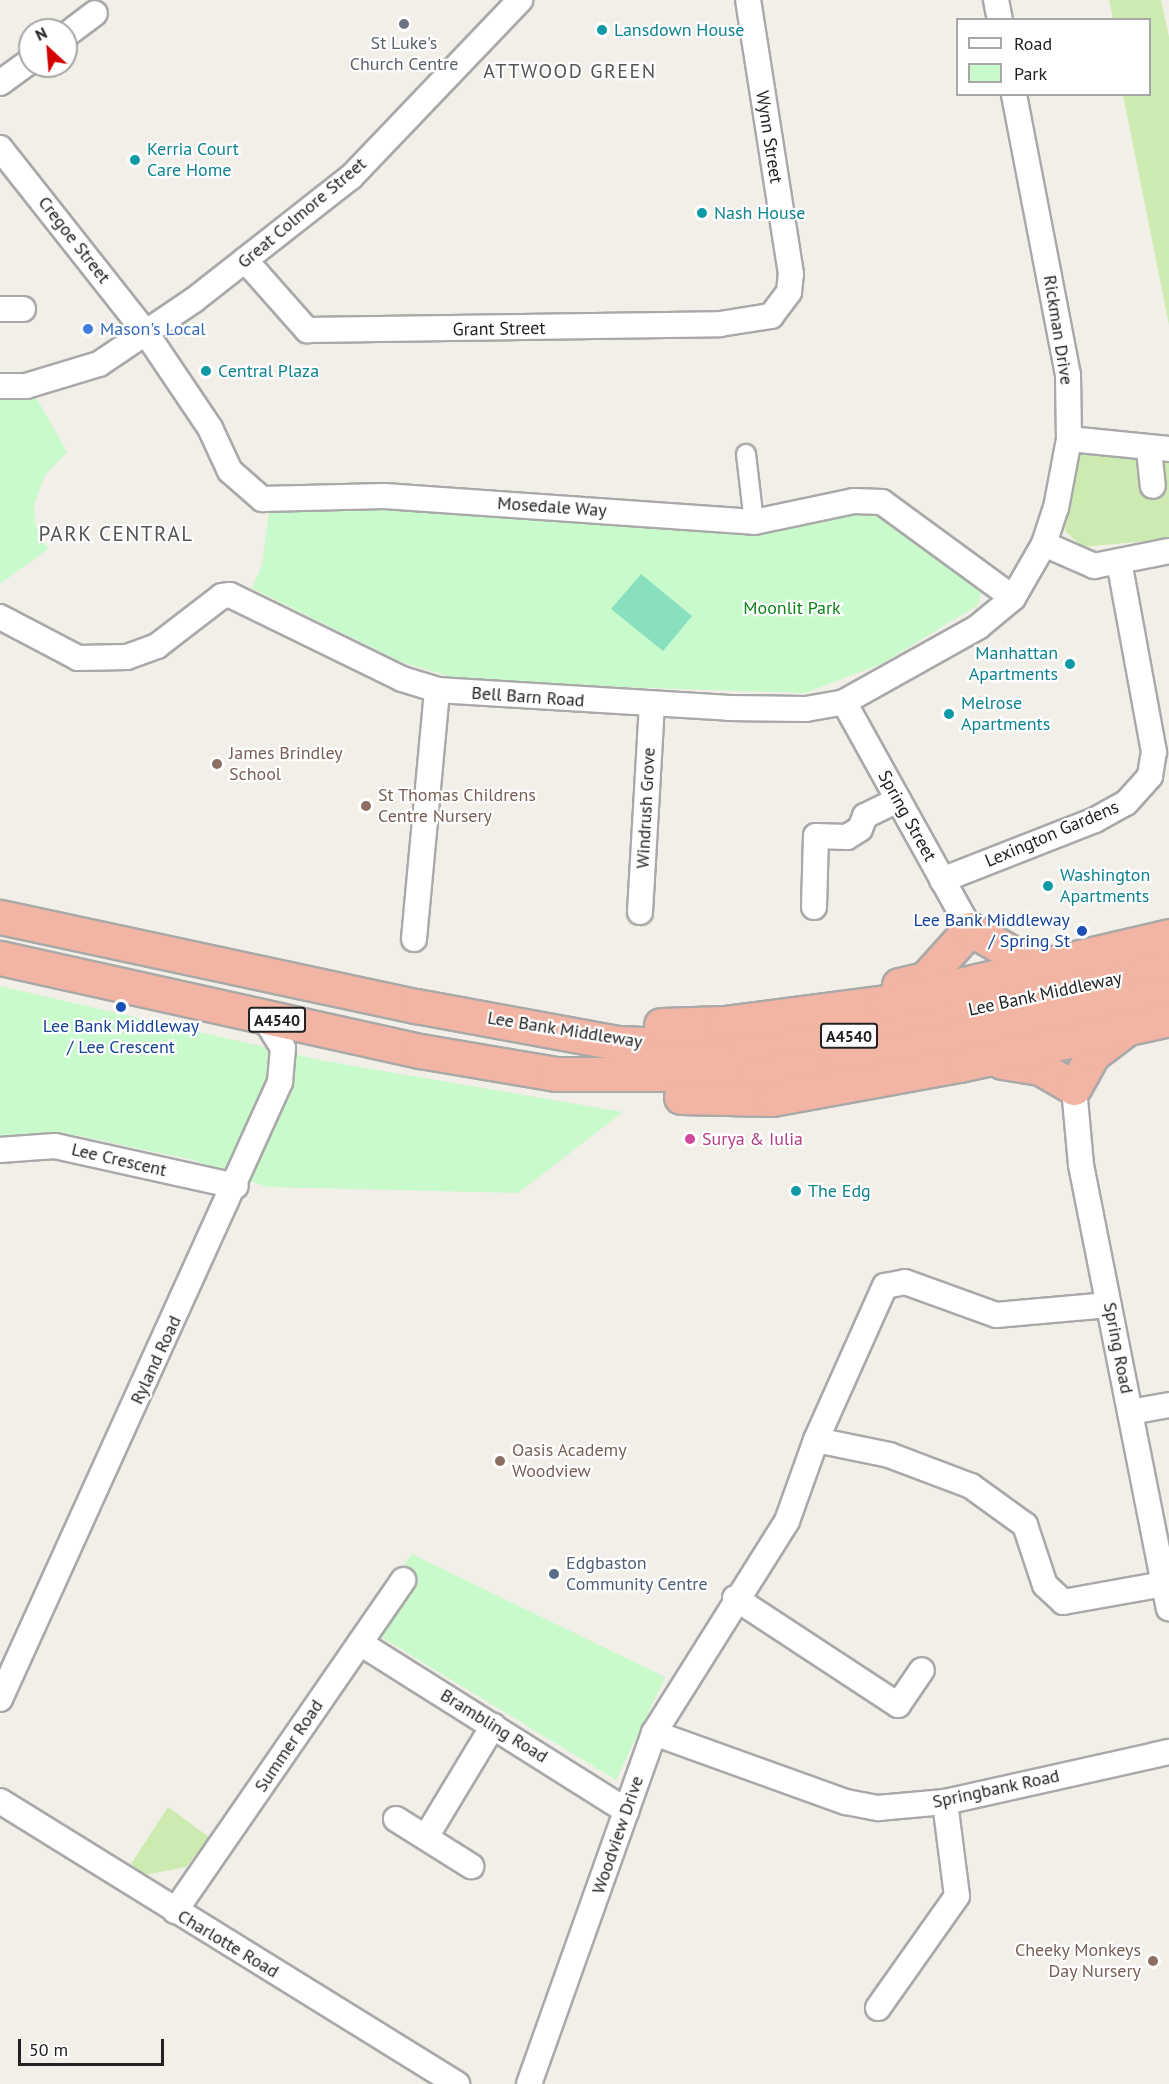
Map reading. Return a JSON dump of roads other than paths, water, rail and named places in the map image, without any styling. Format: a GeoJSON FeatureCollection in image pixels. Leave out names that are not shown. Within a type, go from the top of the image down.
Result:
{"type":"FeatureCollection","features":[{"type":"Feature","properties":{"kind":"highway","name":"Lee Bank Middleway"},"geometry":{"type":"LineString","coordinates":[[0,917],[416,1006],[525,1024],[618,1043],[745,1048],[850,1036],[1169,968]]}},
{"type":"Feature","properties":{"kind":"highway"},"geometry":{"type":"LineString","coordinates":[[724,1023],[925,979],[970,929],[1037,967]]}},
{"type":"Feature","properties":{"kind":"highway"},"geometry":{"type":"LineString","coordinates":[[525,1024],[724,1023],[886,1002],[1169,936]]}},
{"type":"Feature","properties":{"kind":"highway","name":"Lee Bank Middleway"},"geometry":{"type":"LineString","coordinates":[[0,958],[264,1017],[556,1074],[754,1074],[839,1063],[1169,992]]}},
{"type":"Feature","properties":{"kind":"highway"},"geometry":{"type":"LineString","coordinates":[[556,1074],[588,1085],[686,1098],[772,1099],[986,1060],[1169,1019]]}},
{"type":"Feature","properties":{"kind":"highway"},"geometry":{"type":"LineString","coordinates":[[986,1060],[1040,1068],[1074,1088],[1093,1054],[1128,1028]]}},
{"type":"Feature","properties":{"kind":"street","name":"Great Colmore Street"},"geometry":{"type":"LineString","coordinates":[[0,386],[26,386],[99,364],[146,333],[245,260],[351,177],[520,0]]}},
{"type":"Feature","properties":{"kind":"street","name":"Wynn Street"},"geometry":{"type":"LineString","coordinates":[[748,0],[791,274],[780,308]]}},
{"type":"Feature","properties":{"kind":"street"},"geometry":{"type":"LineString","coordinates":[[996,0],[999,18]]}},
{"type":"Feature","properties":{"kind":"street"},"geometry":{"type":"LineString","coordinates":[[78,26],[95,13]]}},
{"type":"Feature","properties":{"kind":"street"},"geometry":{"type":"LineString","coordinates":[[0,83],[18,70]]}},
{"type":"Feature","properties":{"kind":"street","name":"Rickman Drive"},"geometry":{"type":"LineString","coordinates":[[1014,96],[1068,375],[1069,439],[1044,544]]}},
{"type":"Feature","properties":{"kind":"street","name":"Cregoe Street"},"geometry":{"type":"LineString","coordinates":[[0,148],[146,333]]}},
{"type":"Feature","properties":{"kind":"street","name":"Grant Street"},"geometry":{"type":"LineString","coordinates":[[245,260],[307,330],[720,324],[760,322],[780,308]]}},
{"type":"Feature","properties":{"kind":"street","name":"Mosedale Way"},"geometry":{"type":"LineString","coordinates":[[146,333],[210,428],[230,471],[262,499],[384,496],[754,522],[854,501],[882,502],[1013,598]]}},
{"type":"Feature","properties":{"kind":"street"},"geometry":{"type":"LineString","coordinates":[[1069,439],[1159,449],[1153,486]]}},
{"type":"Feature","properties":{"kind":"street"},"geometry":{"type":"LineString","coordinates":[[746,454],[754,522]]}},
{"type":"Feature","properties":{"kind":"street"},"geometry":{"type":"LineString","coordinates":[[1044,544],[1094,566],[1169,551]]}},
{"type":"Feature","properties":{"kind":"street","name":"Bell Barn Road"},"geometry":{"type":"LineString","coordinates":[[0,618],[78,658],[127,657],[157,646],[222,596],[230,595],[402,679],[437,690],[652,704],[806,709],[844,702],[978,627],[1013,598],[1044,544]]}},
{"type":"Feature","properties":{"kind":"street","name":"Lexington Gardens"},"geometry":{"type":"LineString","coordinates":[[942,879],[1095,820],[1126,803],[1150,776],[1154,752],[1119,561]]}},
{"type":"Feature","properties":{"kind":"street"},"geometry":{"type":"LineString","coordinates":[[414,939],[437,690]]}},
{"type":"Feature","properties":{"kind":"street","name":"Spring Street"},"geometry":{"type":"LineString","coordinates":[[844,702],[970,929]]}},
{"type":"Feature","properties":{"kind":"street","name":"Windrush Grove"},"geometry":{"type":"LineString","coordinates":[[640,912],[652,704]]}},
{"type":"Feature","properties":{"kind":"street"},"geometry":{"type":"LineString","coordinates":[[814,907],[816,836],[847,837],[860,829],[865,816],[898,800]]}},
{"type":"Feature","properties":{"kind":"street","name":"Ryland Road"},"geometry":{"type":"LineString","coordinates":[[0,1700],[236,1186],[280,1082],[283,1048],[264,1017]]}},
{"type":"Feature","properties":{"kind":"street","name":"Spring Road"},"geometry":{"type":"LineString","coordinates":[[1074,1088],[1081,1166],[1169,1608]]}},
{"type":"Feature","properties":{"kind":"street","name":"Lee Crescent"},"geometry":{"type":"LineString","coordinates":[[0,1150],[55,1146],[236,1186]]}},
{"type":"Feature","properties":{"kind":"street","name":"Woodview Drive"},"geometry":{"type":"LineString","coordinates":[[529,2084],[654,1733],[735,1598],[787,1521],[816,1440],[885,1286],[905,1282],[996,1315],[1109,1305]]}},
{"type":"Feature","properties":{"kind":"street"},"geometry":{"type":"LineString","coordinates":[[1130,1412],[1169,1405]]}},
{"type":"Feature","properties":{"kind":"street"},"geometry":{"type":"LineString","coordinates":[[816,1440],[889,1455],[971,1486],[1025,1525],[1045,1585],[1063,1602],[1164,1584]]}},
{"type":"Feature","properties":{"kind":"street","name":"Summer Road"},"geometry":{"type":"LineString","coordinates":[[174,1911],[403,1580]]}},
{"type":"Feature","properties":{"kind":"street"},"geometry":{"type":"LineString","coordinates":[[735,1598],[898,1705],[922,1670]]}},
{"type":"Feature","properties":{"kind":"street","name":"Brambling Road"},"geometry":{"type":"LineString","coordinates":[[360,1643],[627,1811]]}},
{"type":"Feature","properties":{"kind":"street"},"geometry":{"type":"LineString","coordinates":[[426,1837],[494,1726]]}},
{"type":"Feature","properties":{"kind":"street","name":"Springbank Road"},"geometry":{"type":"LineString","coordinates":[[654,1733],[846,1802],[879,1808],[945,1802],[1169,1752]]}},
{"type":"Feature","properties":{"kind":"street","name":"Charlotte Road"},"geometry":{"type":"LineString","coordinates":[[0,1801],[174,1911],[457,2084]]}},
{"type":"Feature","properties":{"kind":"street"},"geometry":{"type":"LineString","coordinates":[[878,2008],[957,1896],[945,1802]]}},
{"type":"Feature","properties":{"kind":"street"},"geometry":{"type":"LineString","coordinates":[[396,1819],[471,1866]]}},
{"type":"Feature","properties":{"kind":"place","name":"St Luke's Church Centre"},"geometry":{"type":"Point","coordinates":[404,24]}},
{"type":"Feature","properties":{"kind":"place","name":"Lansdown House"},"geometry":{"type":"Point","coordinates":[602,30]}},
{"type":"Feature","properties":{"kind":"place","name":"Kerria Court Care Home"},"geometry":{"type":"Point","coordinates":[135,160]}},
{"type":"Feature","properties":{"kind":"place","name":"Nash House"},"geometry":{"type":"Point","coordinates":[702,213]}},
{"type":"Feature","properties":{"kind":"place","name":"Mason's Local"},"geometry":{"type":"Point","coordinates":[88,329]}},
{"type":"Feature","properties":{"kind":"place","name":"Central Plaza"},"geometry":{"type":"Point","coordinates":[206,371]}},
{"type":"Feature","properties":{"kind":"place","name":"Manhattan Apartments"},"geometry":{"type":"Point","coordinates":[1070,664]}},
{"type":"Feature","properties":{"kind":"place","name":"Melrose Apartments"},"geometry":{"type":"Point","coordinates":[949,714]}},
{"type":"Feature","properties":{"kind":"place","name":"James Brindley School"},"geometry":{"type":"Point","coordinates":[217,764]}},
{"type":"Feature","properties":{"kind":"place","name":"St Thomas Childrens Centre Nursery"},"geometry":{"type":"Point","coordinates":[366,806]}},
{"type":"Feature","properties":{"kind":"place","name":"Washington Apartments"},"geometry":{"type":"Point","coordinates":[1048,886]}},
{"type":"Feature","properties":{"kind":"place","name":"Lee Bank Middleway / Spring St"},"geometry":{"type":"Point","coordinates":[1082,931]}},
{"type":"Feature","properties":{"kind":"place","name":"Lee Bank Middleway / Lee Crescent"},"geometry":{"type":"Point","coordinates":[121,1007]}},
{"type":"Feature","properties":{"kind":"place","name":"Surya & Iulia"},"geometry":{"type":"Point","coordinates":[690,1139]}},
{"type":"Feature","properties":{"kind":"place","name":"The Edg"},"geometry":{"type":"Point","coordinates":[796,1191]}},
{"type":"Feature","properties":{"kind":"place","name":"Oasis Academy Woodview"},"geometry":{"type":"Point","coordinates":[500,1461]}},
{"type":"Feature","properties":{"kind":"place","name":"Edgbaston Community Centre"},"geometry":{"type":"Point","coordinates":[554,1574]}},
{"type":"Feature","properties":{"kind":"place","name":"Cheeky Monkeys Day Nursery"},"geometry":{"type":"Point","coordinates":[1153,1961]}},
{"type":"Feature","properties":{"kind":"district","name":"ATTWOOD GREEN"},"geometry":{"type":"Point","coordinates":[570,71]}},
{"type":"Feature","properties":{"kind":"district","name":"PARK CENTRAL"},"geometry":{"type":"Point","coordinates":[116,534]}},
{"type":"Feature","properties":{"kind":"park label","name":"Moonlit Park"},"geometry":{"type":"Point","coordinates":[792,608]}}]}
